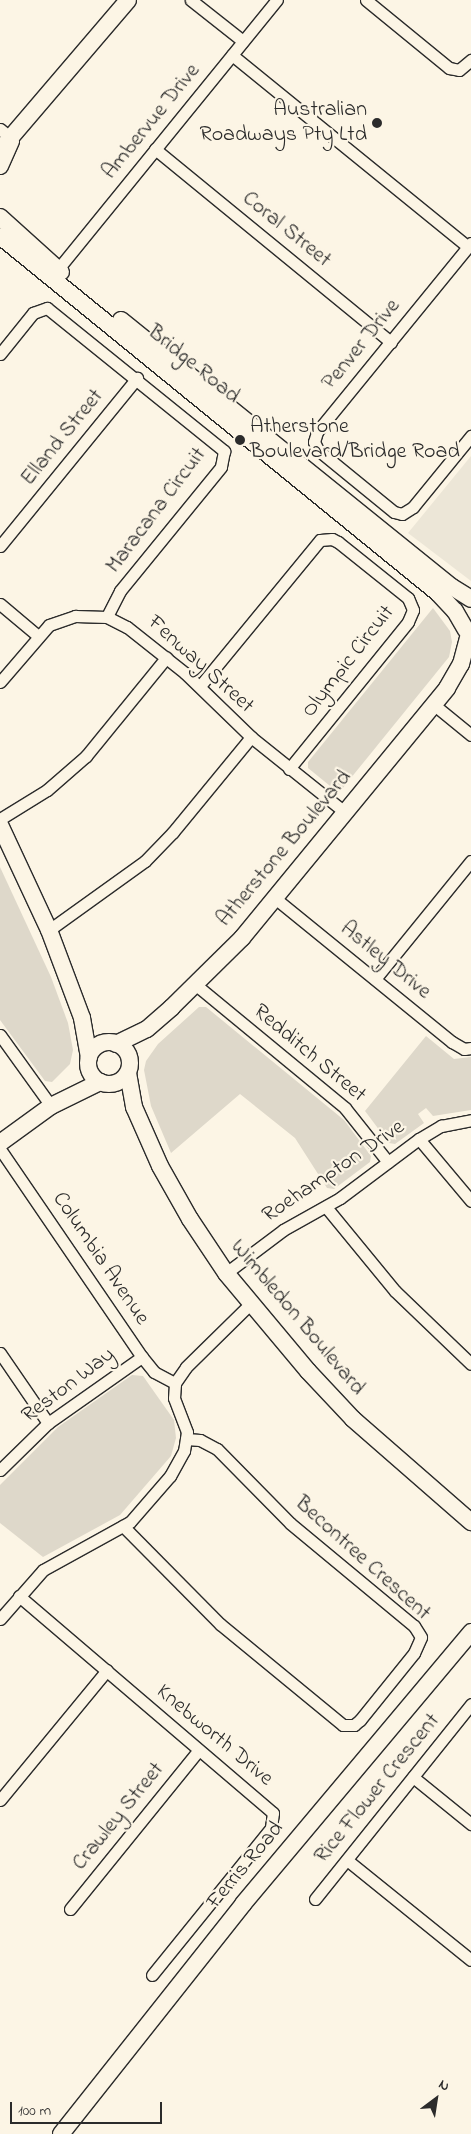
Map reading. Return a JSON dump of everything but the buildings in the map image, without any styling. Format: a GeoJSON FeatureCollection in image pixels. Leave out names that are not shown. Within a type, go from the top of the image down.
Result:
{"type":"FeatureCollection","features":[{"type":"Feature","properties":{"kind":"street"},"geometry":{"type":"LineString","coordinates":[[191,0],[243,42]]}},
{"type":"Feature","properties":{"kind":"street","name":"Ambervue Drive"},"geometry":{"type":"LineString","coordinates":[[58,269],[277,0]]}},
{"type":"Feature","properties":{"kind":"street"},"geometry":{"type":"LineString","coordinates":[[366,0],[449,68],[459,70],[471,60]]}},
{"type":"Feature","properties":{"kind":"street"},"geometry":{"type":"LineString","coordinates":[[0,166],[4,139],[126,1]]}},
{"type":"Feature","properties":{"kind":"street"},"geometry":{"type":"LineString","coordinates":[[232,54],[470,245]]}},
{"type":"Feature","properties":{"kind":"street","name":"Coral Street"},"geometry":{"type":"LineString","coordinates":[[155,149],[391,342]]}},
{"type":"Feature","properties":{"kind":"street","name":"Bridge Road"},"geometry":{"type":"LineString","coordinates":[[0,217],[58,269],[452,587],[471,599]]}},
{"type":"Feature","properties":{"kind":"street","name":"Bridge Road"},"geometry":{"type":"LineString","coordinates":[[0,236],[438,593],[469,633]]}},
{"type":"Feature","properties":{"kind":"street","name":"Penver Drive"},"geometry":{"type":"LineString","coordinates":[[470,245],[316,434],[314,442],[318,450],[394,512],[402,514],[413,507],[471,436]]}},
{"type":"Feature","properties":{"kind":"street","name":"Maracana Circuit"},"geometry":{"type":"LineString","coordinates":[[0,354],[33,313],[47,308],[221,446],[225,456],[221,467],[120,592],[108,618]]}},
{"type":"Feature","properties":{"kind":"street","name":"Elland Street"},"geometry":{"type":"LineString","coordinates":[[0,546],[137,378]]}},
{"type":"Feature","properties":{"kind":"street","name":"Olympic Circuit"},"geometry":{"type":"LineString","coordinates":[[200,686],[320,540],[332,539],[338,542],[408,598],[413,610],[408,622],[289,769]]}},
{"type":"Feature","properties":{"kind":"street"},"geometry":{"type":"LineString","coordinates":[[0,604],[37,636]]}},
{"type":"Feature","properties":{"kind":"street","name":"Fenway Street"},"geometry":{"type":"LineString","coordinates":[[0,682],[37,636],[63,619],[89,615],[108,618],[127,627],[166,658],[200,686],[251,737],[346,813]]}},
{"type":"Feature","properties":{"kind":"street","name":"Atherstone Boulevard"},"geometry":{"type":"LineString","coordinates":[[447,688],[461,664],[469,633]]}},
{"type":"Feature","properties":{"kind":"street"},"geometry":{"type":"LineString","coordinates":[[0,819],[47,790],[86,756],[166,658]]}},
{"type":"Feature","properties":{"kind":"street","name":"Atherstone Boulevard"},"geometry":{"type":"LineString","coordinates":[[112,1043],[147,1028],[196,985],[276,898],[433,704],[447,688],[471,669]]}},
{"type":"Feature","properties":{"kind":"street"},"geometry":{"type":"LineString","coordinates":[[433,704],[471,736]]}},
{"type":"Feature","properties":{"kind":"street"},"geometry":{"type":"LineString","coordinates":[[48,930],[146,861],[173,832],[251,737]]}},
{"type":"Feature","properties":{"kind":"street"},"geometry":{"type":"LineString","coordinates":[[0,826],[48,930],[82,1018],[97,1073]]}},
{"type":"Feature","properties":{"kind":"street"},"geometry":{"type":"LineString","coordinates":[[375,979],[471,861]]}},
{"type":"Feature","properties":{"kind":"street","name":"Astley Drive"},"geometry":{"type":"LineString","coordinates":[[276,898],[458,1046],[471,1048]]}},
{"type":"Feature","properties":{"kind":"street","name":"Redditch Street"},"geometry":{"type":"LineString","coordinates":[[196,985],[345,1108],[388,1162]]}},
{"type":"Feature","properties":{"kind":"street"},"geometry":{"type":"LineString","coordinates":[[82,1018],[112,1043],[124,1049],[129,1067],[121,1081],[97,1073]]}},
{"type":"Feature","properties":{"kind":"street","name":"Atherstone Boulevard"},"geometry":{"type":"LineString","coordinates":[[129,1067],[147,1028]]}},
{"type":"Feature","properties":{"kind":"street"},"geometry":{"type":"LineString","coordinates":[[0,1035],[51,1106]]}},
{"type":"Feature","properties":{"kind":"street"},"geometry":{"type":"LineString","coordinates":[[0,1143],[65,1098],[97,1073],[98,1046],[112,1043]]}},
{"type":"Feature","properties":{"kind":"street","name":"Wimbledon Boulevard"},"geometry":{"type":"LineString","coordinates":[[129,1067],[134,1107],[169,1184],[226,1273],[250,1304],[353,1419],[471,1522]]}},
{"type":"Feature","properties":{"kind":"street","name":"Wimbledon Boulevard"},"geometry":{"type":"LineString","coordinates":[[97,1073],[134,1107]]}},
{"type":"Feature","properties":{"kind":"street","name":"Roehampton Drive"},"geometry":{"type":"LineString","coordinates":[[226,1273],[283,1230],[326,1206],[419,1139],[441,1126],[471,1120]]}},
{"type":"Feature","properties":{"kind":"street"},"geometry":{"type":"LineString","coordinates":[[419,1139],[471,1201]]}},
{"type":"Feature","properties":{"kind":"street","name":"Columbia Avenue"},"geometry":{"type":"LineString","coordinates":[[0,1149],[142,1357],[154,1372],[175,1383]]}},
{"type":"Feature","properties":{"kind":"street"},"geometry":{"type":"LineString","coordinates":[[326,1206],[395,1291],[471,1364]]}},
{"type":"Feature","properties":{"kind":"street"},"geometry":{"type":"LineString","coordinates":[[0,1619],[43,1570],[123,1526],[140,1512],[179,1464],[186,1438],[185,1422],[174,1398],[175,1383],[186,1367],[250,1304]]}},
{"type":"Feature","properties":{"kind":"street"},"geometry":{"type":"LineString","coordinates":[[0,1353],[48,1423]]}},
{"type":"Feature","properties":{"kind":"street","name":"Reston Way"},"geometry":{"type":"LineString","coordinates":[[0,1470],[48,1423],[142,1357]]}},
{"type":"Feature","properties":{"kind":"street","name":"Becontree Crescent"},"geometry":{"type":"LineString","coordinates":[[123,1526],[220,1624],[343,1725],[354,1725],[360,1720],[414,1653],[421,1638],[415,1627],[290,1523],[217,1449],[200,1440],[186,1438]]}},
{"type":"Feature","properties":{"kind":"street","name":"Knebworth Drive"},"geometry":{"type":"LineString","coordinates":[[19,1596],[107,1670],[198,1751],[270,1809],[274,1823],[152,1975]]}},
{"type":"Feature","properties":{"kind":"street","name":"Ferris Road"},"geometry":{"type":"LineString","coordinates":[[61,2134],[243,1904],[471,1632]]}},
{"type":"Feature","properties":{"kind":"street"},"geometry":{"type":"LineString","coordinates":[[0,1800],[107,1670]]}},
{"type":"Feature","properties":{"kind":"street","name":"Rice Flower Crescent"},"geometry":{"type":"LineString","coordinates":[[315,1899],[471,1704]]}},
{"type":"Feature","properties":{"kind":"street","name":"Crawley Street"},"geometry":{"type":"LineString","coordinates":[[70,1909],[198,1751]]}},
{"type":"Feature","properties":{"kind":"street"},"geometry":{"type":"LineString","coordinates":[[413,1778],[471,1824]]}},
{"type":"Feature","properties":{"kind":"street"},"geometry":{"type":"LineString","coordinates":[[347,1860],[471,1960]]}},
{"type":"Feature","properties":{"kind":"shaded area"},"geometry":{"type":"Polygon","coordinates":[[[471,456],[471,581],[408,533],[471,456]]]}},
{"type":"Feature","properties":{"kind":"shaded area"},"geometry":{"type":"Polygon","coordinates":[[[433,608],[450,631],[452,642],[449,657],[342,789],[335,790],[308,768],[308,762],[433,608]]]}},
{"type":"Feature","properties":{"kind":"shaded area"},"geometry":{"type":"Polygon","coordinates":[[[0,867],[51,977],[68,1023],[73,1050],[70,1064],[52,1082],[45,1081],[0,1020],[0,867]]]}},
{"type":"Feature","properties":{"kind":"shaded area"},"geometry":{"type":"Polygon","coordinates":[[[199,1007],[206,1007],[344,1120],[371,1156],[370,1162],[334,1189],[327,1188],[295,1138],[240,1094],[171,1153],[151,1106],[144,1070],[146,1061],[158,1044],[199,1007]]]}},
{"type":"Feature","properties":{"kind":"shaded area"},"geometry":{"type":"Polygon","coordinates":[[[426,1036],[454,1059],[471,1057],[471,1110],[433,1116],[426,1108],[418,1114],[424,1123],[395,1144],[389,1143],[365,1111],[426,1036]]]}},
{"type":"Feature","properties":{"kind":"shaded area"},"geometry":{"type":"Polygon","coordinates":[[[132,1375],[143,1376],[174,1420],[176,1438],[171,1456],[120,1515],[43,1557],[0,1523],[0,1485],[58,1427],[132,1375]]]}},
{"type":"Feature","properties":{"kind":"place","name":"Australian Roadways Pty Ltd"},"geometry":{"type":"Point","coordinates":[377,123]}},
{"type":"Feature","properties":{"kind":"place","name":"Atherstone Boulevard/Bridge Road"},"geometry":{"type":"Point","coordinates":[240,440]}}]}
